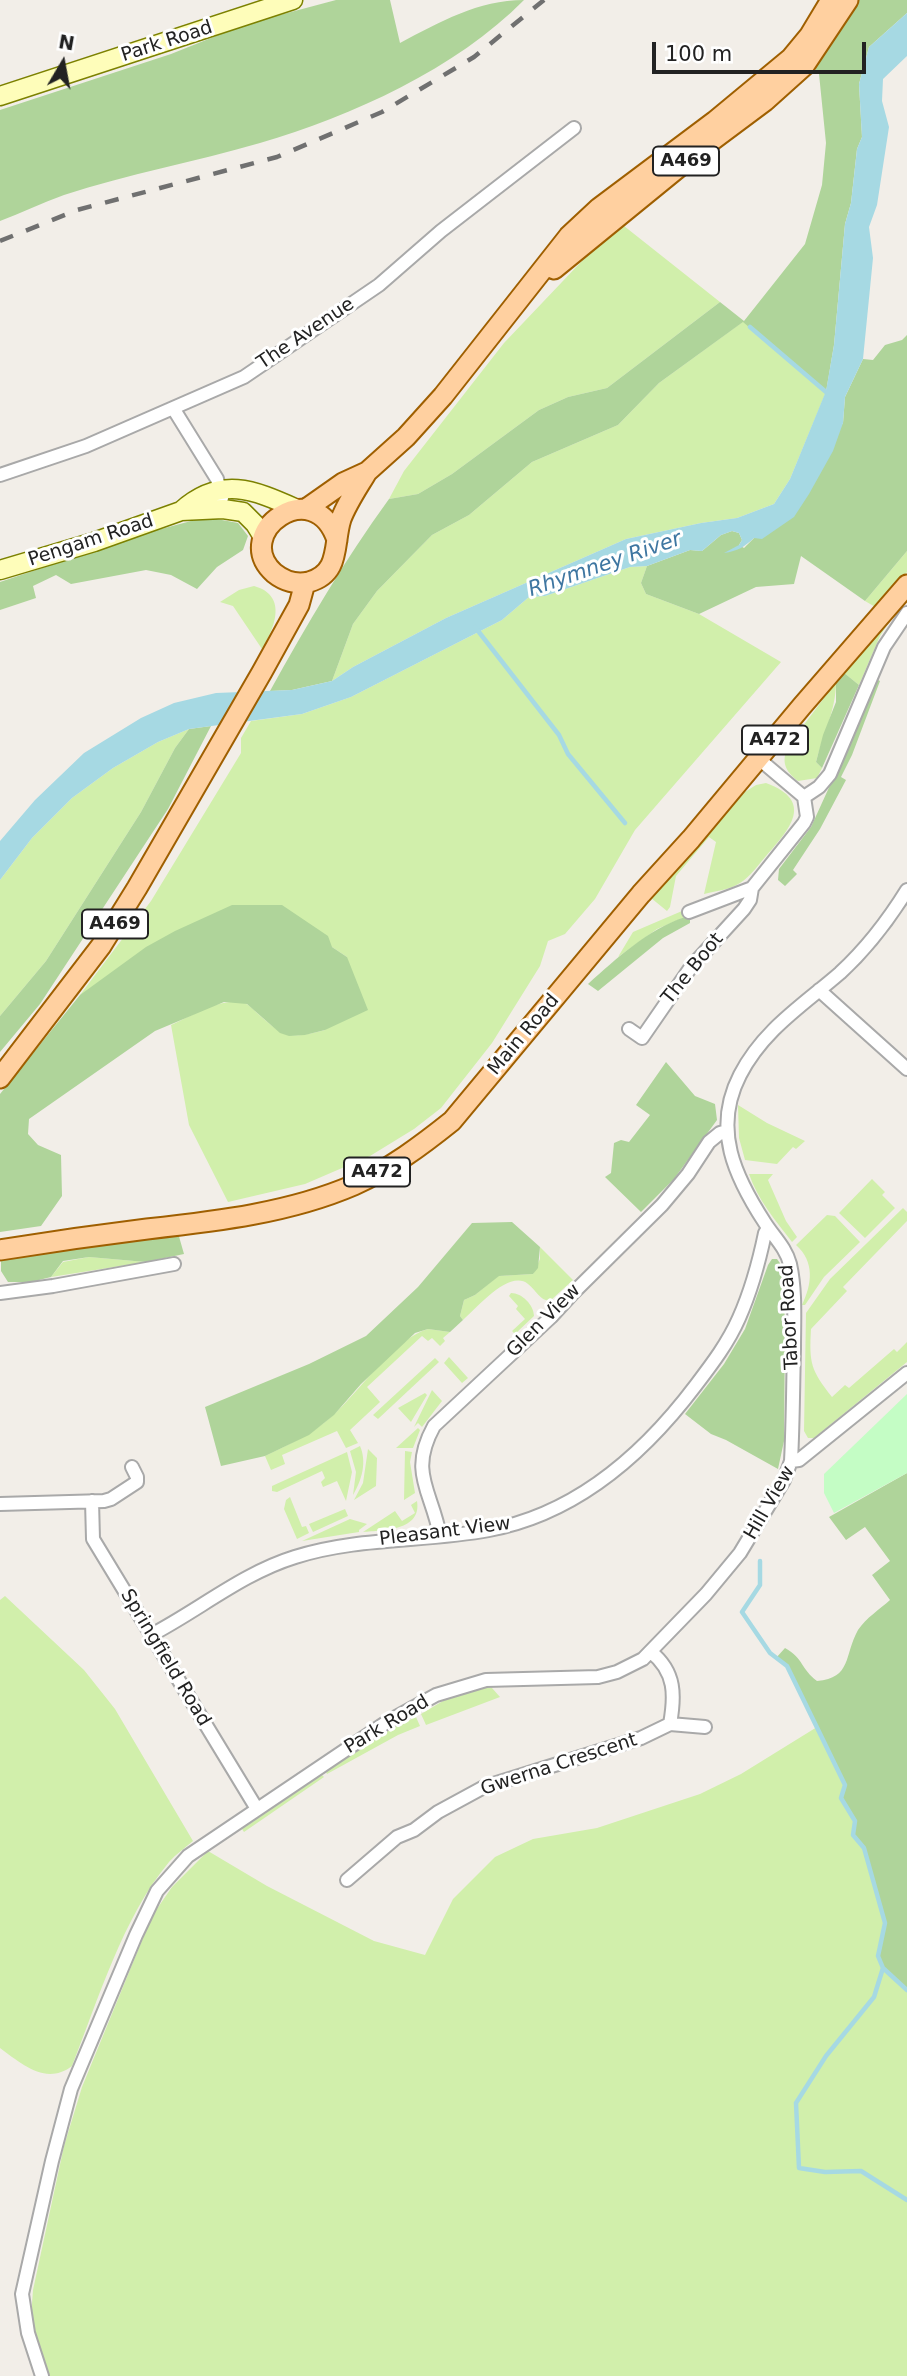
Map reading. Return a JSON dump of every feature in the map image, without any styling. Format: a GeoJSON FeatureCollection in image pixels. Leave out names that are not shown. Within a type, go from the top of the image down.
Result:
{"type":"FeatureCollection","features":[{"type":"Feature","properties":{"kind":"main road","name":"A469"},"geometry":{"type":"LineString","coordinates":[[0,1077],[101,946],[137,888],[299,605],[305,583],[326,573],[333,563],[345,511],[367,472],[405,437],[443,396],[569,236],[599,208],[715,121],[791,58],[810,35],[831,0]]}},
{"type":"Feature","properties":{"kind":"main road","name":"A469"},"geometry":{"type":"LineString","coordinates":[[510,311],[548,274],[706,145],[765,101],[804,66],[848,0]]}},
{"type":"Feature","properties":{"kind":"main road","name":"A469"},"geometry":{"type":"LineString","coordinates":[[263,537],[274,519],[284,513],[302,509],[343,483],[367,472]]}},
{"type":"Feature","properties":{"kind":"main road"},"geometry":{"type":"LineString","coordinates":[[302,509],[317,513],[326,520],[337,540]]}},
{"type":"Feature","properties":{"kind":"main road"},"geometry":{"type":"LineString","coordinates":[[263,537],[265,559],[271,569],[280,578],[292,583],[305,583]]}},
{"type":"Feature","properties":{"kind":"main road","name":"Main Road"},"geometry":{"type":"LineString","coordinates":[[0,1251],[67,1239],[224,1220],[292,1207],[355,1184],[418,1148],[452,1121],[641,894],[907,585]]}},
{"type":"Feature","properties":{"kind":"street","name":"Park Road"},"geometry":{"type":"LineString","coordinates":[[0,96],[293,0]]}},
{"type":"Feature","properties":{"kind":"street","name":"The Avenue"},"geometry":{"type":"LineString","coordinates":[[0,475],[86,446],[244,377],[379,285],[451,223],[574,128]]}},
{"type":"Feature","properties":{"kind":"street"},"geometry":{"type":"LineString","coordinates":[[173,408],[217,479],[223,500],[230,510],[243,512],[263,537]]}},
{"type":"Feature","properties":{"kind":"street","name":"Pengam Road"},"geometry":{"type":"LineString","coordinates":[[181,511],[196,498],[231,488],[250,490],[302,509]]}},
{"type":"Feature","properties":{"kind":"street","name":"Pengam Road"},"geometry":{"type":"LineString","coordinates":[[0,570],[94,542],[181,511],[230,510]]}},
{"type":"Feature","properties":{"kind":"street"},"geometry":{"type":"LineString","coordinates":[[804,797],[819,787],[830,774],[884,647],[907,613]]}},
{"type":"Feature","properties":{"kind":"street"},"geometry":{"type":"LineString","coordinates":[[689,912],[752,888],[807,817],[804,797],[759,759]]}},
{"type":"Feature","properties":{"kind":"street","name":"The Boot"},"geometry":{"type":"LineString","coordinates":[[629,1030],[642,1038],[691,967],[744,909],[750,900],[752,888]]}},
{"type":"Feature","properties":{"kind":"street","name":"Tabor Road"},"geometry":{"type":"LineString","coordinates":[[792,1461],[793,1285],[788,1255],[749,1198],[738,1176],[727,1131],[729,1105],[741,1074],[762,1041],[860,951],[907,890]]}},
{"type":"Feature","properties":{"kind":"street"},"geometry":{"type":"LineString","coordinates":[[819,990],[907,1069]]}},
{"type":"Feature","properties":{"kind":"street","name":"Glen View"},"geometry":{"type":"LineString","coordinates":[[440,1536],[421,1472],[427,1440],[434,1426],[551,1317],[662,1205],[714,1136],[727,1131]]}},
{"type":"Feature","properties":{"kind":"street","name":"Pleasant View"},"geometry":{"type":"LineString","coordinates":[[152,1635],[229,1589],[294,1557],[363,1543],[486,1531],[538,1517],[591,1488],[643,1447],[669,1420],[716,1359],[738,1320],[751,1288],[768,1228]]}},
{"type":"Feature","properties":{"kind":"street"},"geometry":{"type":"LineString","coordinates":[[0,1291],[54,1286],[174,1264]]}},
{"type":"Feature","properties":{"kind":"street","name":"Hill View"},"geometry":{"type":"LineString","coordinates":[[651,1652],[740,1553],[784,1480],[792,1461],[799,1460],[907,1373]]}},
{"type":"Feature","properties":{"kind":"street"},"geometry":{"type":"LineString","coordinates":[[0,1504],[92,1502],[111,1499],[137,1482],[132,1467]]}},
{"type":"Feature","properties":{"kind":"street","name":"Springfield Road"},"geometry":{"type":"LineString","coordinates":[[92,1502],[93,1539],[257,1809]]}},
{"type":"Feature","properties":{"kind":"street","name":"Park Road"},"geometry":{"type":"LineString","coordinates":[[42,2376],[28,2333],[22,2294],[52,2161],[71,2089],[136,1935],[158,1891],[188,1856],[387,1722],[436,1695],[486,1680],[598,1677],[634,1665],[651,1652]]}},
{"type":"Feature","properties":{"kind":"street"},"geometry":{"type":"LineString","coordinates":[[651,1652],[666,1668],[673,1685],[674,1700],[670,1724]]}},
{"type":"Feature","properties":{"kind":"street","name":"Gwerna Crescent"},"geometry":{"type":"LineString","coordinates":[[347,1880],[397,1837],[414,1830],[438,1812],[484,1787],[641,1738],[670,1724],[705,1727]]}},
{"type":"Feature","properties":{"kind":"green space"},"geometry":{"type":"Polygon","coordinates":[[[336,0],[390,0],[400,43],[475,8],[524,0],[467,48],[401,87],[366,104],[260,143],[64,195],[0,221],[0,110],[171,54],[246,24],[336,0]]]}},
{"type":"Feature","properties":{"kind":"green space"},"geometry":{"type":"Polygon","coordinates":[[[858,0],[907,0],[907,13],[869,47],[859,84],[862,137],[857,149],[851,203],[845,224],[834,345],[826,392],[743,322],[659,383],[618,425],[532,462],[469,515],[432,535],[377,591],[353,624],[332,681],[292,690],[270,691],[326,593],[389,499],[418,494],[452,474],[539,410],[568,397],[607,388],[720,302],[744,321],[805,244],[822,185],[826,143],[819,74],[812,64],[851,14],[858,0]]]}},
{"type":"Feature","properties":{"kind":"green space"},"geometry":{"type":"Polygon","coordinates":[[[619,222],[720,302],[607,388],[568,397],[539,410],[452,474],[418,494],[389,499],[404,471],[504,343],[619,222]]]}},
{"type":"Feature","properties":{"kind":"green space"},"geometry":{"type":"Polygon","coordinates":[[[744,321],[826,392],[790,479],[774,504],[737,518],[626,539],[446,618],[332,681],[353,624],[377,591],[432,535],[469,515],[532,462],[618,425],[659,383],[744,321]]]}},
{"type":"Feature","properties":{"kind":"green space"},"geometry":{"type":"Polygon","coordinates":[[[907,335],[907,551],[865,601],[801,556],[794,584],[756,587],[699,614],[646,594],[641,583],[647,566],[690,550],[702,551],[721,535],[732,531],[739,533],[742,540],[739,545],[744,548],[843,423],[845,397],[863,359],[873,360],[885,345],[902,340],[907,335]]]}},
{"type":"Feature","properties":{"kind":"green space"},"geometry":{"type":"Polygon","coordinates":[[[206,517],[238,523],[248,536],[243,550],[217,567],[197,589],[171,575],[146,570],[71,584],[56,575],[33,586],[36,598],[0,610],[0,582],[150,532],[206,517]]]}},
{"type":"Feature","properties":{"kind":"green space"},"geometry":{"type":"Polygon","coordinates":[[[907,551],[907,572],[877,608],[865,601],[907,551]]]}},
{"type":"Feature","properties":{"kind":"green space"},"geometry":{"type":"Polygon","coordinates":[[[647,566],[641,583],[646,594],[699,614],[781,662],[635,830],[595,899],[565,934],[548,941],[540,966],[492,1043],[441,1108],[414,1129],[370,1156],[305,1184],[228,1202],[189,1125],[171,1025],[212,1006],[238,1002],[248,1005],[273,1027],[287,1034],[302,1035],[325,1030],[347,957],[332,947],[80,995],[151,901],[241,753],[241,738],[251,721],[302,714],[351,697],[502,620],[529,597],[545,596],[630,567],[647,566]]]}},
{"type":"Feature","properties":{"kind":"green space"},"geometry":{"type":"Polygon","coordinates":[[[254,586],[271,596],[275,604],[274,621],[262,649],[233,606],[220,602],[239,590],[254,586]]]}},
{"type":"Feature","properties":{"kind":"green space"},"geometry":{"type":"Polygon","coordinates":[[[893,616],[880,636],[859,685],[843,672],[893,616]]]}},
{"type":"Feature","properties":{"kind":"green space"},"geometry":{"type":"Polygon","coordinates":[[[843,672],[859,685],[822,768],[816,762],[836,702],[836,682],[843,672]]]}},
{"type":"Feature","properties":{"kind":"green space"},"geometry":{"type":"Polygon","coordinates":[[[878,680],[880,681],[852,755],[841,777],[846,780],[820,829],[793,870],[797,874],[785,886],[778,880],[779,869],[811,827],[878,680]]]}},
{"type":"Feature","properties":{"kind":"green space"},"geometry":{"type":"Polygon","coordinates":[[[836,682],[832,712],[816,762],[822,768],[817,778],[798,781],[786,766],[788,746],[836,682]]]}},
{"type":"Feature","properties":{"kind":"green space"},"geometry":{"type":"Polygon","coordinates":[[[211,726],[168,809],[40,1004],[0,1052],[0,1016],[46,961],[141,812],[175,748],[189,729],[211,726]]]}},
{"type":"Feature","properties":{"kind":"green space"},"geometry":{"type":"Polygon","coordinates":[[[189,729],[175,748],[141,812],[46,961],[0,1016],[0,880],[32,838],[72,798],[113,768],[158,742],[189,729]]]}},
{"type":"Feature","properties":{"kind":"green space"},"geometry":{"type":"Polygon","coordinates":[[[766,783],[790,798],[794,807],[793,816],[783,836],[751,874],[732,887],[704,894],[716,842],[709,837],[676,876],[667,911],[651,898],[745,792],[756,785],[766,783]]]}},
{"type":"Feature","properties":{"kind":"green space"},"geometry":{"type":"Polygon","coordinates":[[[232,905],[282,905],[328,936],[332,947],[347,957],[368,1010],[325,1030],[289,1036],[280,1033],[247,1004],[224,1002],[155,1031],[29,1119],[28,1134],[38,1145],[61,1155],[62,1196],[41,1226],[0,1232],[0,1094],[80,995],[146,947],[232,905]]]}},
{"type":"Feature","properties":{"kind":"green space"},"geometry":{"type":"Polygon","coordinates":[[[682,911],[685,917],[657,929],[618,957],[633,932],[682,911]]]}},
{"type":"Feature","properties":{"kind":"green space"},"geometry":{"type":"Polygon","coordinates":[[[685,917],[690,919],[690,923],[663,938],[598,991],[588,984],[645,937],[685,917]]]}},
{"type":"Feature","properties":{"kind":"green space"},"geometry":{"type":"Polygon","coordinates":[[[666,1062],[695,1096],[715,1104],[717,1120],[674,1179],[641,1212],[605,1177],[611,1173],[614,1143],[621,1140],[629,1142],[650,1115],[636,1105],[666,1062]]]}},
{"type":"Feature","properties":{"kind":"green space"},"geometry":{"type":"Polygon","coordinates":[[[738,1105],[767,1123],[805,1141],[796,1149],[793,1147],[777,1164],[745,1160],[739,1138],[738,1105]]]}},
{"type":"Feature","properties":{"kind":"green space"},"geometry":{"type":"Polygon","coordinates":[[[749,1174],[773,1174],[768,1180],[786,1221],[797,1237],[792,1242],[762,1201],[749,1174]]]}},
{"type":"Feature","properties":{"kind":"green space"},"geometry":{"type":"Polygon","coordinates":[[[872,1179],[885,1192],[882,1195],[895,1208],[865,1238],[839,1213],[872,1179]]]}},
{"type":"Feature","properties":{"kind":"green space"},"geometry":{"type":"Polygon","coordinates":[[[903,1208],[907,1212],[907,1221],[843,1287],[847,1291],[811,1329],[810,1351],[816,1373],[832,1397],[845,1385],[849,1388],[894,1349],[897,1352],[907,1342],[907,1362],[814,1438],[808,1438],[804,1431],[806,1313],[830,1279],[903,1208]]]}},
{"type":"Feature","properties":{"kind":"green space"},"geometry":{"type":"Polygon","coordinates":[[[827,1215],[835,1216],[860,1242],[824,1277],[805,1305],[802,1305],[810,1274],[806,1259],[796,1245],[827,1215]]]}},
{"type":"Feature","properties":{"kind":"green space"},"geometry":{"type":"Polygon","coordinates":[[[512,1222],[540,1247],[538,1268],[533,1274],[499,1276],[464,1300],[460,1316],[463,1320],[450,1332],[428,1329],[415,1333],[361,1384],[334,1415],[309,1435],[265,1456],[221,1466],[205,1407],[309,1364],[366,1336],[418,1287],[472,1223],[512,1222]]]}},
{"type":"Feature","properties":{"kind":"green space"},"geometry":{"type":"Polygon","coordinates":[[[178,1233],[184,1254],[146,1262],[89,1257],[63,1261],[51,1277],[31,1282],[8,1282],[1,1271],[1,1260],[11,1256],[178,1233]]]}},
{"type":"Feature","properties":{"kind":"green space"},"geometry":{"type":"Polygon","coordinates":[[[540,1247],[573,1280],[550,1301],[541,1297],[528,1284],[512,1282],[494,1292],[463,1320],[460,1316],[464,1300],[475,1295],[498,1276],[533,1274],[540,1259],[540,1247]]]}},
{"type":"Feature","properties":{"kind":"green space"},"geometry":{"type":"Polygon","coordinates":[[[89,1257],[146,1262],[51,1277],[63,1262],[89,1257]]]}},
{"type":"Feature","properties":{"kind":"green space"},"geometry":{"type":"Polygon","coordinates":[[[772,1259],[777,1259],[782,1266],[785,1323],[784,1441],[778,1469],[711,1434],[685,1414],[724,1364],[745,1329],[772,1259]]]}},
{"type":"Feature","properties":{"kind":"green space"},"geometry":{"type":"Polygon","coordinates":[[[511,1293],[527,1300],[534,1316],[515,1334],[512,1331],[525,1319],[509,1296],[511,1293]]]}},
{"type":"Feature","properties":{"kind":"green space"},"geometry":{"type":"Polygon","coordinates":[[[428,1329],[450,1332],[443,1338],[445,1341],[440,1346],[432,1338],[428,1341],[422,1336],[367,1387],[380,1402],[350,1430],[358,1443],[346,1448],[337,1431],[282,1455],[285,1464],[271,1470],[265,1456],[316,1429],[342,1407],[389,1355],[415,1335],[428,1329]]]}},
{"type":"Feature","properties":{"kind":"green space"},"geometry":{"type":"Polygon","coordinates":[[[449,1357],[468,1378],[462,1383],[444,1363],[449,1357]]]}},
{"type":"Feature","properties":{"kind":"green space"},"geometry":{"type":"Polygon","coordinates":[[[435,1358],[439,1362],[378,1419],[373,1415],[435,1358]]]}},
{"type":"Feature","properties":{"kind":"green space"},"geometry":{"type":"Polygon","coordinates":[[[432,1390],[442,1401],[422,1427],[418,1423],[414,1427],[432,1390]]]}},
{"type":"Feature","properties":{"kind":"green space"},"geometry":{"type":"Polygon","coordinates":[[[425,1393],[427,1395],[411,1422],[398,1408],[425,1393]]]}},
{"type":"Feature","properties":{"kind":"green space"},"geometry":{"type":"Polygon","coordinates":[[[907,1394],[907,1473],[834,1513],[824,1493],[824,1474],[907,1394]]]}},
{"type":"Feature","properties":{"kind":"green space"},"geometry":{"type":"Polygon","coordinates":[[[418,1428],[420,1430],[413,1448],[396,1448],[418,1428]]]}},
{"type":"Feature","properties":{"kind":"green space"},"geometry":{"type":"Polygon","coordinates":[[[360,1446],[363,1471],[353,1495],[356,1472],[350,1451],[360,1446]]]}},
{"type":"Feature","properties":{"kind":"green space"},"geometry":{"type":"Polygon","coordinates":[[[368,1449],[377,1458],[376,1486],[354,1500],[363,1483],[368,1449]]]}},
{"type":"Feature","properties":{"kind":"green space"},"geometry":{"type":"Polygon","coordinates":[[[405,1451],[412,1452],[410,1462],[415,1493],[404,1500],[405,1451]]]}},
{"type":"Feature","properties":{"kind":"green space"},"geometry":{"type":"Polygon","coordinates":[[[347,1452],[352,1472],[346,1501],[337,1481],[323,1487],[321,1482],[325,1478],[322,1471],[277,1492],[272,1491],[272,1486],[347,1452]]]}},
{"type":"Feature","properties":{"kind":"green space"},"geometry":{"type":"Polygon","coordinates":[[[907,1473],[907,1990],[883,1968],[878,1956],[885,1923],[865,1848],[853,1835],[855,1821],[841,1798],[845,1785],[787,1666],[776,1658],[785,1648],[796,1656],[817,1681],[828,1679],[842,1670],[858,1630],[890,1600],[872,1575],[890,1561],[865,1527],[846,1540],[829,1517],[907,1473]]]}},
{"type":"Feature","properties":{"kind":"green space"},"geometry":{"type":"Polygon","coordinates":[[[290,1497],[302,1527],[306,1526],[309,1533],[297,1539],[284,1509],[286,1500],[290,1497]]]}},
{"type":"Feature","properties":{"kind":"green space"},"geometry":{"type":"Polygon","coordinates":[[[417,1501],[417,1511],[407,1523],[390,1529],[363,1532],[395,1511],[402,1521],[415,1513],[411,1505],[417,1501]]]}},
{"type":"Feature","properties":{"kind":"green space"},"geometry":{"type":"Polygon","coordinates":[[[345,1509],[348,1516],[313,1532],[309,1524],[345,1509]]]}},
{"type":"Feature","properties":{"kind":"green space"},"geometry":{"type":"Polygon","coordinates":[[[350,1519],[367,1524],[359,1532],[302,1541],[350,1519]]]}},
{"type":"Feature","properties":{"kind":"green space"},"geometry":{"type":"Polygon","coordinates":[[[5,1596],[84,1670],[115,1709],[193,1841],[169,1862],[138,1908],[113,1960],[72,2066],[53,2074],[34,2070],[0,2048],[0,1600],[5,1596]]]}},
{"type":"Feature","properties":{"kind":"green space"},"geometry":{"type":"Polygon","coordinates":[[[479,1687],[492,1688],[500,1697],[426,1725],[421,1714],[453,1695],[479,1687]]]}},
{"type":"Feature","properties":{"kind":"green space"},"geometry":{"type":"Polygon","coordinates":[[[416,1717],[420,1726],[327,1774],[326,1772],[394,1727],[416,1717]]]}},
{"type":"Feature","properties":{"kind":"green space"},"geometry":{"type":"Polygon","coordinates":[[[817,1727],[845,1785],[841,1798],[855,1821],[853,1835],[864,1848],[885,1923],[878,1956],[899,1984],[907,1990],[907,2376],[48,2376],[31,2317],[33,2290],[64,2146],[82,2087],[152,1916],[172,1887],[208,1851],[267,1886],[374,1941],[425,1955],[453,1899],[495,1857],[533,1839],[597,1828],[700,1794],[741,1774],[817,1727]]]}},
{"type":"Feature","properties":{"kind":"green space"},"geometry":{"type":"Polygon","coordinates":[[[322,1775],[324,1777],[244,1832],[242,1829],[322,1775]]]}},
{"type":"Feature","properties":{"kind":"water","name":"Rhymney River"},"geometry":{"type":"Polygon","coordinates":[[[907,13],[907,56],[883,79],[882,101],[889,127],[877,205],[869,227],[873,258],[863,359],[845,397],[843,423],[833,451],[794,517],[762,539],[754,538],[733,551],[724,553],[739,545],[742,540],[739,533],[732,531],[721,535],[702,551],[690,550],[647,566],[630,567],[545,596],[529,597],[502,620],[351,697],[302,714],[189,729],[158,742],[113,768],[72,798],[32,838],[0,880],[0,841],[35,800],[84,753],[141,718],[174,703],[216,693],[292,690],[332,681],[446,618],[626,539],[737,518],[774,504],[790,479],[826,391],[834,345],[845,224],[851,203],[857,149],[862,137],[859,84],[869,47],[907,13]]]}},
{"type":"Feature","properties":{"kind":"waterway"},"geometry":{"type":"LineString","coordinates":[[750,327],[826,392]]}},
{"type":"Feature","properties":{"kind":"waterway"},"geometry":{"type":"LineString","coordinates":[[475,627],[559,735],[568,754],[625,823]]}},
{"type":"Feature","properties":{"kind":"waterway"},"geometry":{"type":"LineString","coordinates":[[760,1561],[760,1585],[742,1612],[770,1653],[787,1666],[845,1785],[841,1798],[855,1821],[853,1835],[864,1848],[885,1923],[878,1956],[883,1968],[907,1990]]}},
{"type":"Feature","properties":{"kind":"waterway"},"geometry":{"type":"LineString","coordinates":[[883,1968],[874,1997],[826,2056],[796,2103],[799,2168],[825,2172],[861,2171],[907,2200]]}},
{"type":"Feature","properties":{"kind":"railway"},"geometry":{"type":"LineString","coordinates":[[0,241],[77,210],[277,157],[382,112],[474,57],[544,0]]}}]}
